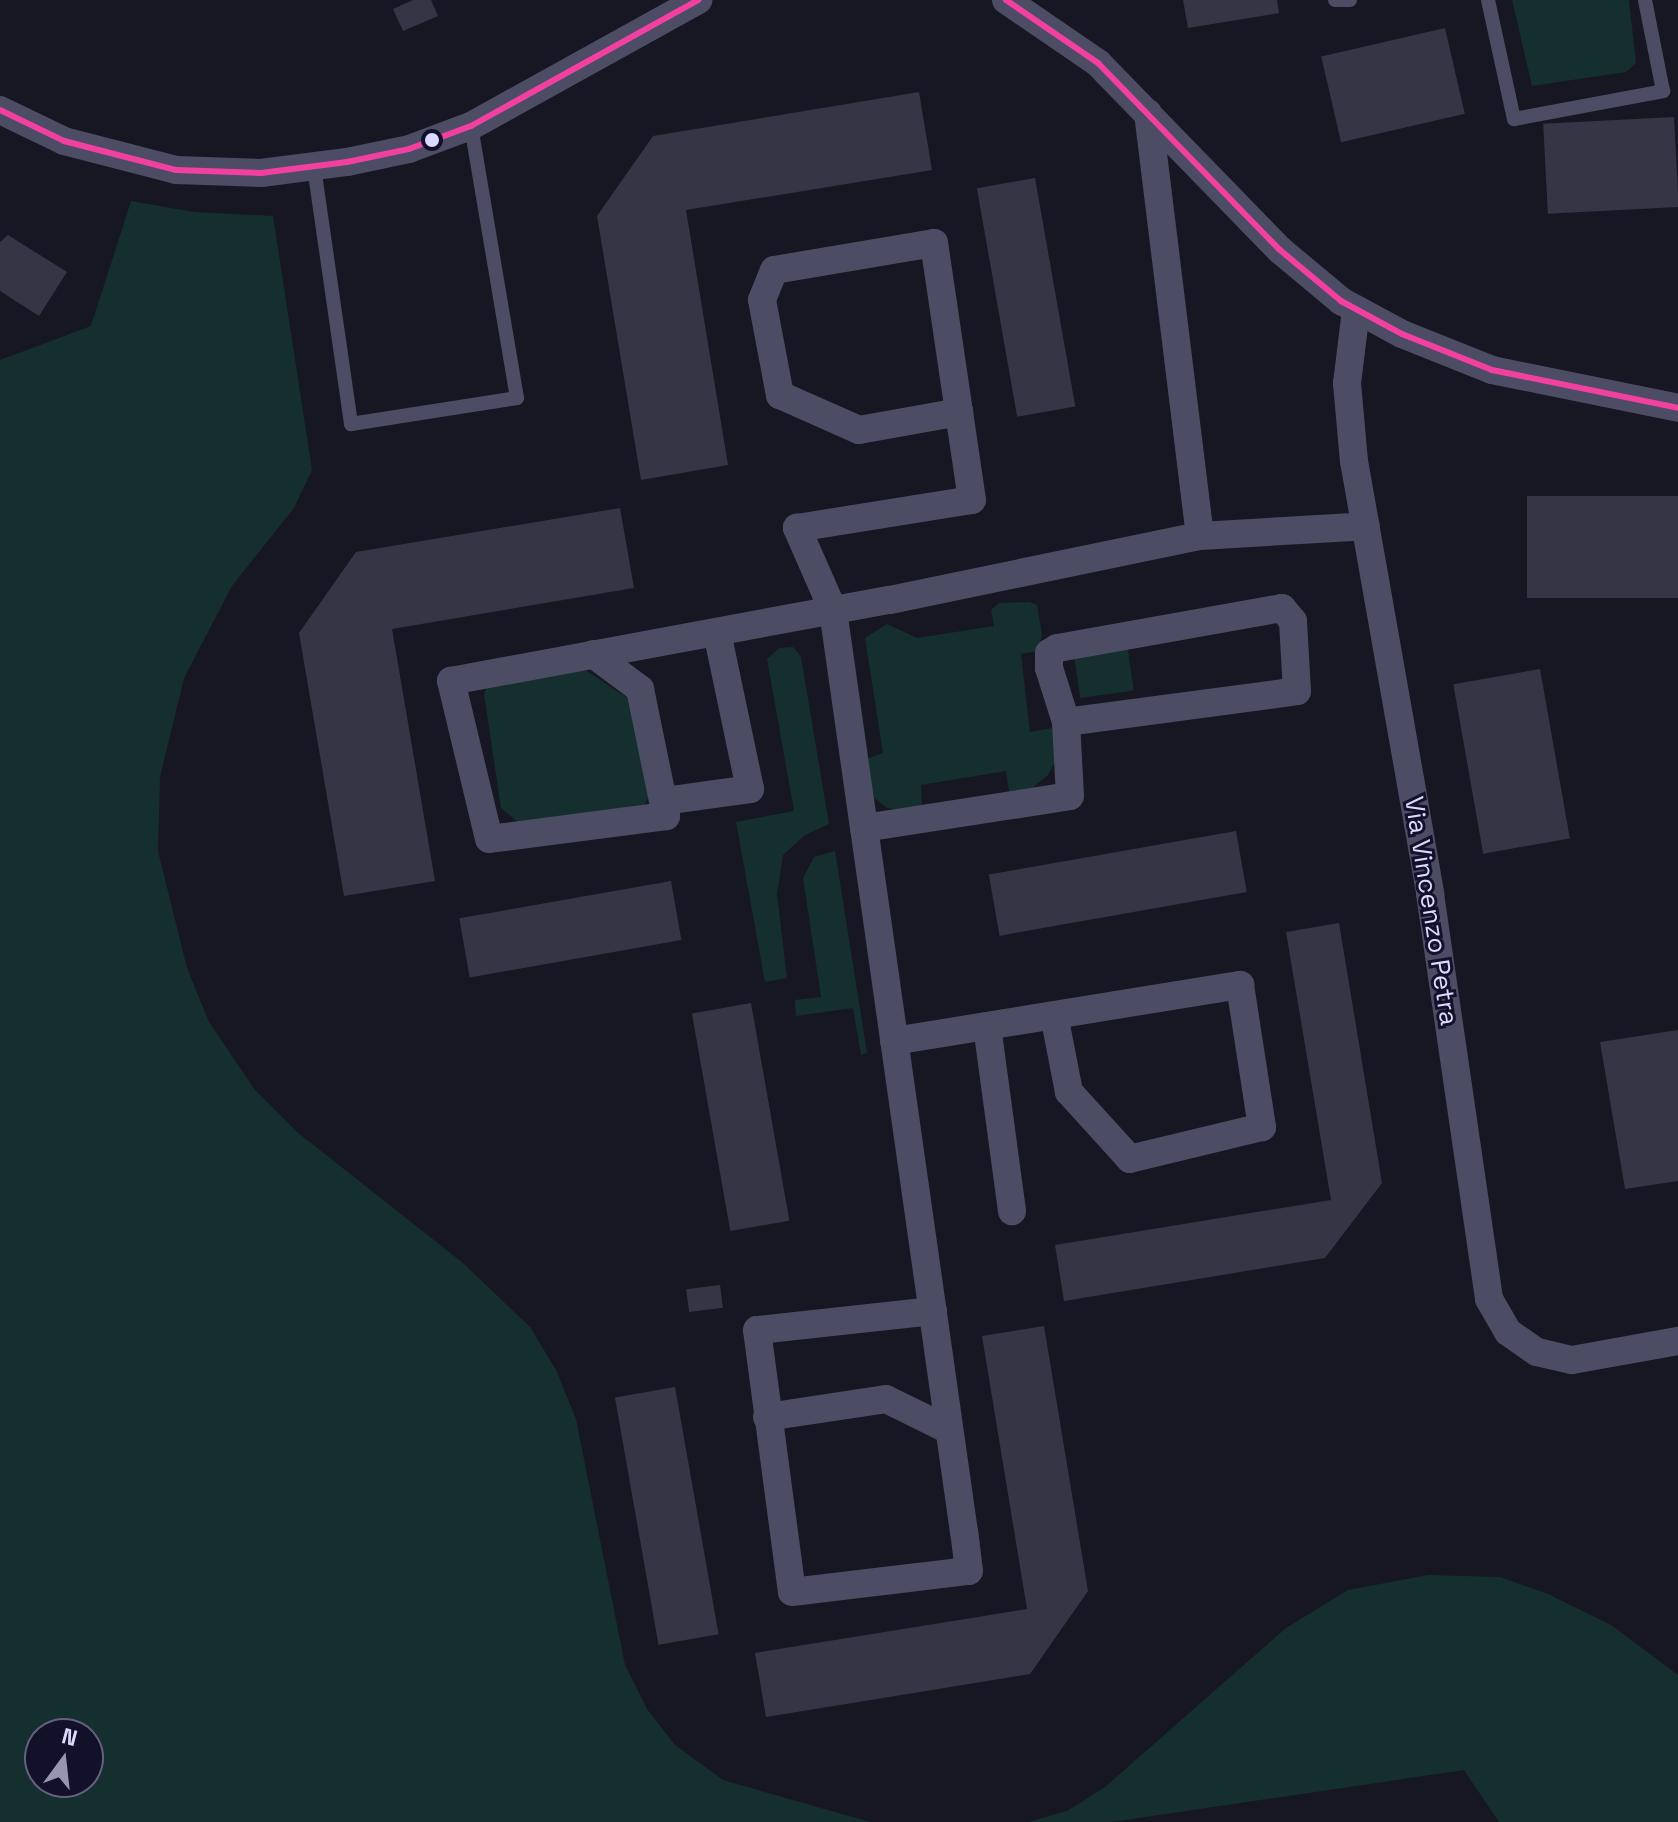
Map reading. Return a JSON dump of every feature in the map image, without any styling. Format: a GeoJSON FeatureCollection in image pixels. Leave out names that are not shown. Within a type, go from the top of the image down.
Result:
{"type":"FeatureCollection","features":[{"type":"Feature","properties":{"kind":"street"},"geometry":{"type":"LineString","coordinates":[[1006,0],[1080,48],[1148,113],[1280,250],[1356,310],[1492,370],[1678,408]]}},
{"type":"Feature","properties":{"kind":"street"},"geometry":{"type":"LineString","coordinates":[[0,110],[64,141],[153,166],[218,173],[314,167],[387,155],[471,126],[692,1]]}},
{"type":"Feature","properties":{"kind":"street"},"geometry":{"type":"LineString","coordinates":[[1148,113],[1200,536]]}},
{"type":"Feature","properties":{"kind":"street"},"geometry":{"type":"LineString","coordinates":[[933,1311],[757,1330],[792,1592],[969,1571],[933,1311],[833,610],[797,528],[972,500],[959,412],[934,243],[774,270],[762,300],[780,395],[859,430],[959,412]]}},
{"type":"Feature","properties":{"kind":"street","name":"Via Vincenzo Petra"},"geometry":{"type":"LineString","coordinates":[[1356,310],[1347,383],[1366,526],[1430,894],[1489,1299],[1508,1332],[1537,1352],[1572,1360],[1678,1341]]}},
{"type":"Feature","properties":{"kind":"street"},"geometry":{"type":"LineString","coordinates":[[593,654],[640,689],[666,816],[489,839],[451,681],[593,654],[833,610],[1200,536],[1366,526]]}},
{"type":"Feature","properties":{"kind":"street"},"geometry":{"type":"LineString","coordinates":[[864,828],[1070,796],[1066,722],[1049,668],[1049,653],[1057,648],[1282,608],[1293,621],[1297,691],[1066,722]]}},
{"type":"Feature","properties":{"kind":"street"},"geometry":{"type":"LineString","coordinates":[[664,801],[750,789],[717,632]]}},
{"type":"Feature","properties":{"kind":"street"},"geometry":{"type":"LineString","coordinates":[[894,1041],[1054,1015],[1240,985],[1262,1127],[1130,1159],[1069,1092],[1054,1015]]}},
{"type":"Feature","properties":{"kind":"street"},"geometry":{"type":"LineString","coordinates":[[987,1026],[1012,1211]]}},
{"type":"Feature","properties":{"kind":"street"},"geometry":{"type":"LineString","coordinates":[[767,1417],[886,1399],[949,1430]]}},
{"type":"Feature","properties":{"kind":"lane"},"geometry":{"type":"LineString","coordinates":[[1335,0],[1350,0]]}},
{"type":"Feature","properties":{"kind":"lane"},"geometry":{"type":"LineString","coordinates":[[1488,0],[1514,119],[1663,91],[1645,0]]}},
{"type":"Feature","properties":{"kind":"lane"},"geometry":{"type":"LineString","coordinates":[[314,167],[351,424],[517,398],[471,126]]}},
{"type":"Feature","properties":{"kind":"green space"},"geometry":{"type":"Polygon","coordinates":[[[1512,0],[1629,0],[1636,63],[1626,72],[1532,86],[1512,0]]]}},
{"type":"Feature","properties":{"kind":"green space"},"geometry":{"type":"Polygon","coordinates":[[[131,201],[194,212],[273,216],[312,470],[294,508],[232,586],[184,678],[160,777],[158,851],[187,968],[209,1022],[255,1090],[297,1132],[463,1263],[530,1327],[556,1370],[576,1419],[625,1665],[647,1709],[675,1745],[723,1780],[870,1822],[0,1822],[0,360],[91,326],[131,201]]]}},
{"type":"Feature","properties":{"kind":"green space"},"geometry":{"type":"Polygon","coordinates":[[[1029,602],[1037,605],[1042,635],[1037,651],[1021,654],[1030,732],[1053,728],[1056,760],[1048,775],[1027,792],[1009,792],[1006,771],[921,785],[922,805],[908,811],[887,808],[874,798],[864,760],[883,753],[865,638],[887,624],[917,638],[994,626],[991,610],[999,603],[1029,602]]]}},
{"type":"Feature","properties":{"kind":"green space"},"geometry":{"type":"Polygon","coordinates":[[[1127,643],[1134,691],[1080,698],[1074,651],[1127,643]]]}},
{"type":"Feature","properties":{"kind":"green space"},"geometry":{"type":"Polygon","coordinates":[[[793,647],[801,657],[829,824],[805,835],[783,855],[777,894],[787,978],[765,982],[736,822],[794,811],[767,659],[779,648],[793,647]]]}},
{"type":"Feature","properties":{"kind":"green space"},"geometry":{"type":"Polygon","coordinates":[[[576,664],[629,699],[651,794],[643,807],[518,822],[501,808],[484,694],[488,685],[576,664]]]}},
{"type":"Feature","properties":{"kind":"green space"},"geometry":{"type":"Polygon","coordinates":[[[835,851],[867,1053],[861,1055],[853,1008],[796,1016],[795,1000],[821,997],[803,878],[814,857],[835,851]]]}},
{"type":"Feature","properties":{"kind":"green space"},"geometry":{"type":"Polygon","coordinates":[[[1428,1575],[1500,1577],[1548,1594],[1611,1625],[1678,1675],[1678,1822],[1499,1822],[1464,1770],[1112,1822],[1028,1822],[1067,1811],[1105,1787],[1286,1628],[1348,1590],[1428,1575]]]}},
{"type":"Feature","properties":{"kind":"building"},"geometry":{"type":"Polygon","coordinates":[[[413,0],[431,0],[438,16],[403,31],[393,9],[413,0]]]}},
{"type":"Feature","properties":{"kind":"building"},"geometry":{"type":"Polygon","coordinates":[[[1183,0],[1277,0],[1279,13],[1188,28],[1183,0]]]}},
{"type":"Feature","properties":{"kind":"building"},"geometry":{"type":"Polygon","coordinates":[[[1445,28],[1465,114],[1341,142],[1321,57],[1445,28]]]}},
{"type":"Feature","properties":{"kind":"building"},"geometry":{"type":"Polygon","coordinates":[[[919,92],[932,170],[686,210],[728,465],[641,480],[597,216],[653,136],[919,92]]]}},
{"type":"Feature","properties":{"kind":"building"},"geometry":{"type":"Polygon","coordinates":[[[1674,117],[1678,207],[1548,214],[1543,124],[1674,117]]]}},
{"type":"Feature","properties":{"kind":"building"},"geometry":{"type":"Polygon","coordinates":[[[1035,178],[1075,406],[1017,417],[977,188],[1035,178]]]}},
{"type":"Feature","properties":{"kind":"building"},"geometry":{"type":"Polygon","coordinates":[[[8,235],[67,272],[39,316],[0,291],[0,242],[8,235]]]}},
{"type":"Feature","properties":{"kind":"building"},"geometry":{"type":"Polygon","coordinates":[[[1527,496],[1678,496],[1678,598],[1527,598],[1527,496]]]}},
{"type":"Feature","properties":{"kind":"building"},"geometry":{"type":"Polygon","coordinates":[[[620,508],[634,588],[392,629],[435,881],[344,896],[299,633],[356,552],[620,508]]]}},
{"type":"Feature","properties":{"kind":"building"},"geometry":{"type":"Polygon","coordinates":[[[1540,669],[1570,838],[1483,854],[1453,684],[1540,669]]]}},
{"type":"Feature","properties":{"kind":"building"},"geometry":{"type":"Polygon","coordinates":[[[1236,831],[1247,892],[1000,936],[989,875],[1236,831]]]}},
{"type":"Feature","properties":{"kind":"building"},"geometry":{"type":"Polygon","coordinates":[[[671,881],[681,940],[470,977],[459,918],[671,881]]]}},
{"type":"Feature","properties":{"kind":"building"},"geometry":{"type":"Polygon","coordinates":[[[1339,923],[1382,1183],[1325,1258],[1064,1301],[1055,1245],[1331,1200],[1286,932],[1339,923]]]}},
{"type":"Feature","properties":{"kind":"building"},"geometry":{"type":"Polygon","coordinates":[[[751,1003],[789,1221],[730,1231],[692,1013],[751,1003]]]}},
{"type":"Feature","properties":{"kind":"building"},"geometry":{"type":"Polygon","coordinates":[[[1678,1030],[1678,1181],[1625,1189],[1600,1042],[1678,1030]]]}},
{"type":"Feature","properties":{"kind":"building"},"geometry":{"type":"Polygon","coordinates":[[[720,1285],[723,1308],[689,1312],[686,1289],[720,1285]]]}},
{"type":"Feature","properties":{"kind":"building"},"geometry":{"type":"Polygon","coordinates":[[[1044,1326],[1088,1591],[1030,1674],[766,1717],[755,1653],[1027,1609],[982,1336],[1044,1326]]]}},
{"type":"Feature","properties":{"kind":"building"},"geometry":{"type":"Polygon","coordinates":[[[675,1387],[719,1634],[659,1645],[615,1398],[675,1387]]]}},
{"type":"Feature","properties":{"kind":"transit line"},"geometry":{"type":"LineString","coordinates":[[0,110],[64,141],[176,170],[261,173],[347,162],[409,149],[471,126],[698,0]]}},
{"type":"Feature","properties":{"kind":"transit line"},"geometry":{"type":"LineString","coordinates":[[1006,0],[1098,63],[1280,250],[1341,301],[1402,334],[1492,370],[1678,408]]}}]}
